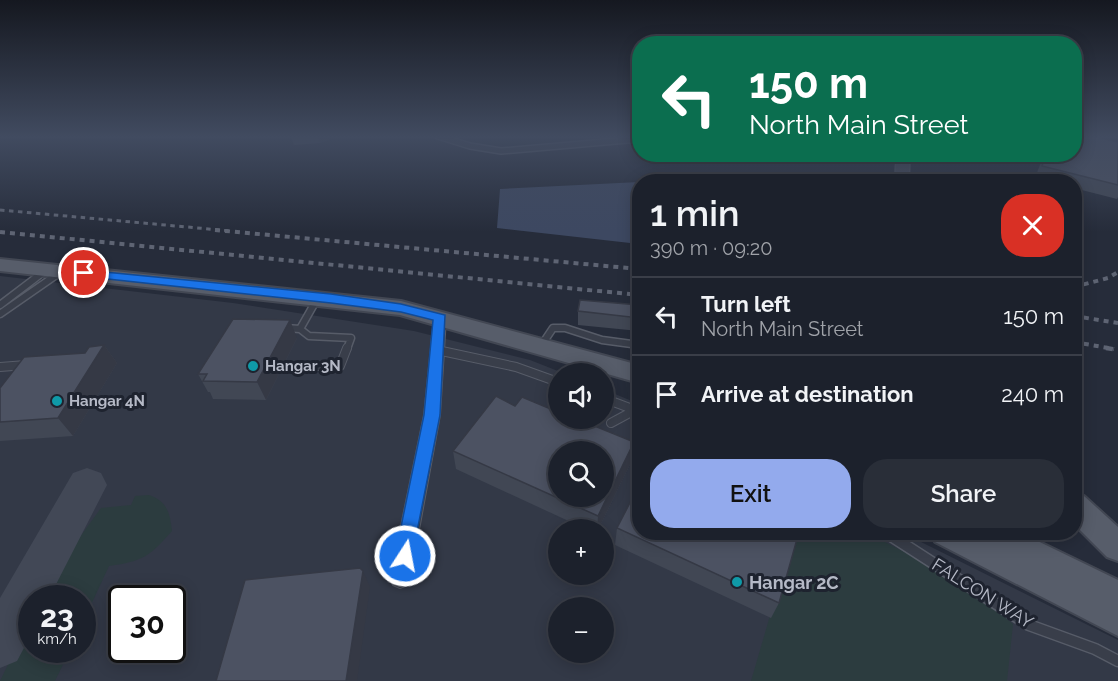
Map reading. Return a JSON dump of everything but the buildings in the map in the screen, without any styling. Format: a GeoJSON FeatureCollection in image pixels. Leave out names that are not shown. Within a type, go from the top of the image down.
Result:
{"type":"FeatureCollection","features":[{"type":"Feature","properties":{"kind":"main road"},"geometry":{"type":"LineString","coordinates":[[0,265],[319,297],[401,308],[595,363]]}},
{"type":"Feature","properties":{"kind":"main road"},"geometry":{"type":"LineString","coordinates":[[614,368],[632,372]]}},
{"type":"Feature","properties":{"kind":"main road"},"geometry":{"type":"LineString","coordinates":[[614,374],[632,396]]}},
{"type":"Feature","properties":{"kind":"main road"},"geometry":{"type":"LineString","coordinates":[[1082,513],[1118,547]]}},
{"type":"Feature","properties":{"kind":"main road"},"geometry":{"type":"LineString","coordinates":[[1000,541],[1118,597]]}},
{"type":"Feature","properties":{"kind":"main road"},"geometry":{"type":"LineString","coordinates":[[1000,541],[1118,619]]}},
{"type":"Feature","properties":{"kind":"street"},"geometry":{"type":"LineString","coordinates":[[400,579],[432,415],[440,318]]}},
{"type":"Feature","properties":{"kind":"lane"},"geometry":{"type":"LineString","coordinates":[[0,305],[54,270]]}},
{"type":"Feature","properties":{"kind":"lane"},"geometry":{"type":"LineString","coordinates":[[0,314],[54,270]]}},
{"type":"Feature","properties":{"kind":"lane"},"geometry":{"type":"LineString","coordinates":[[300,329],[319,297]]}},
{"type":"Feature","properties":{"kind":"lane"},"geometry":{"type":"LineString","coordinates":[[280,327],[300,329],[309,336],[351,338],[340,366],[289,366]]}},
{"type":"Feature","properties":{"kind":"lane"},"geometry":{"type":"LineString","coordinates":[[541,346],[553,328],[565,328],[602,340],[632,344]]}},
{"type":"Feature","properties":{"kind":"lane"},"geometry":{"type":"LineString","coordinates":[[437,350],[516,367],[548,378]]}},
{"type":"Feature","properties":{"kind":"lane"},"geometry":{"type":"LineString","coordinates":[[0,367],[36,364]]}},
{"type":"Feature","properties":{"kind":"lane"},"geometry":{"type":"LineString","coordinates":[[614,400],[632,402]]}},
{"type":"Feature","properties":{"kind":"lane"},"geometry":{"type":"LineString","coordinates":[[614,421],[632,407]]}},
{"type":"Feature","properties":{"kind":"lane","name":"FALCON WAY"},"geometry":{"type":"LineString","coordinates":[[897,540],[1029,625],[1095,649],[1118,661]]}},
{"type":"Feature","properties":{"kind":"shaded area"},"geometry":{"type":"Polygon","coordinates":[[[0,276],[233,303],[414,331],[530,360],[548,367],[548,429],[614,429],[614,394],[632,401],[632,540],[917,540],[1118,640],[1118,681],[0,681],[0,276]]]}},
{"type":"Feature","properties":{"kind":"shaded area"},"geometry":{"type":"Polygon","coordinates":[[[149,495],[164,504],[166,508],[172,531],[157,547],[138,560],[109,566],[96,594],[96,585],[49,585],[61,563],[101,508],[131,505],[135,496],[149,495]]]}},
{"type":"Feature","properties":{"kind":"shaded area"},"geometry":{"type":"Polygon","coordinates":[[[792,540],[881,540],[928,564],[985,601],[1013,624],[1007,681],[751,681],[792,540]]]}},
{"type":"Feature","properties":{"kind":"shaded area"},"geometry":{"type":"Polygon","coordinates":[[[18,644],[18,663],[64,663],[55,681],[0,681],[18,644]]]}},
{"type":"Feature","properties":{"kind":"water"},"geometry":{"type":"Polygon","coordinates":[[[632,182],[632,243],[497,228],[500,189],[632,182]]]}},
{"type":"Feature","properties":{"kind":"taxiway"},"geometry":{"type":"LineString","coordinates":[[0,644],[87,485]]}},
{"type":"Feature","properties":{"kind":"railway"},"geometry":{"type":"LineString","coordinates":[[0,210],[231,231]]}},
{"type":"Feature","properties":{"kind":"railway"},"geometry":{"type":"LineString","coordinates":[[215,230],[632,268]]}},
{"type":"Feature","properties":{"kind":"railway"},"geometry":{"type":"LineString","coordinates":[[0,232],[632,294]]}},
{"type":"Feature","properties":{"kind":"railway"},"geometry":{"type":"LineString","coordinates":[[1082,285],[1108,278],[1118,272]]}},
{"type":"Feature","properties":{"kind":"railway"},"geometry":{"type":"LineString","coordinates":[[1082,317],[1118,323]]}},
{"type":"Feature","properties":{"kind":"railway"},"geometry":{"type":"LineString","coordinates":[[1082,343],[1114,349]]}},
{"type":"Feature","properties":{"kind":"railway"},"geometry":{"type":"LineString","coordinates":[[1106,348],[1118,350]]}},
{"type":"Feature","properties":{"kind":"place","name":"Hangar 3N"},"geometry":{"type":"Point","coordinates":[253,366]}},
{"type":"Feature","properties":{"kind":"place","name":"Hangar 4N"},"geometry":{"type":"Point","coordinates":[57,401]}},
{"type":"Feature","properties":{"kind":"place","name":"Hangar 2C"},"geometry":{"type":"Point","coordinates":[737,582]}},
{"type":"Feature","properties":{"kind":"route"},"geometry":{"type":"LineString","coordinates":[[84,273],[331,298],[401,308],[440,318],[432,415],[405,556]]}}]}
